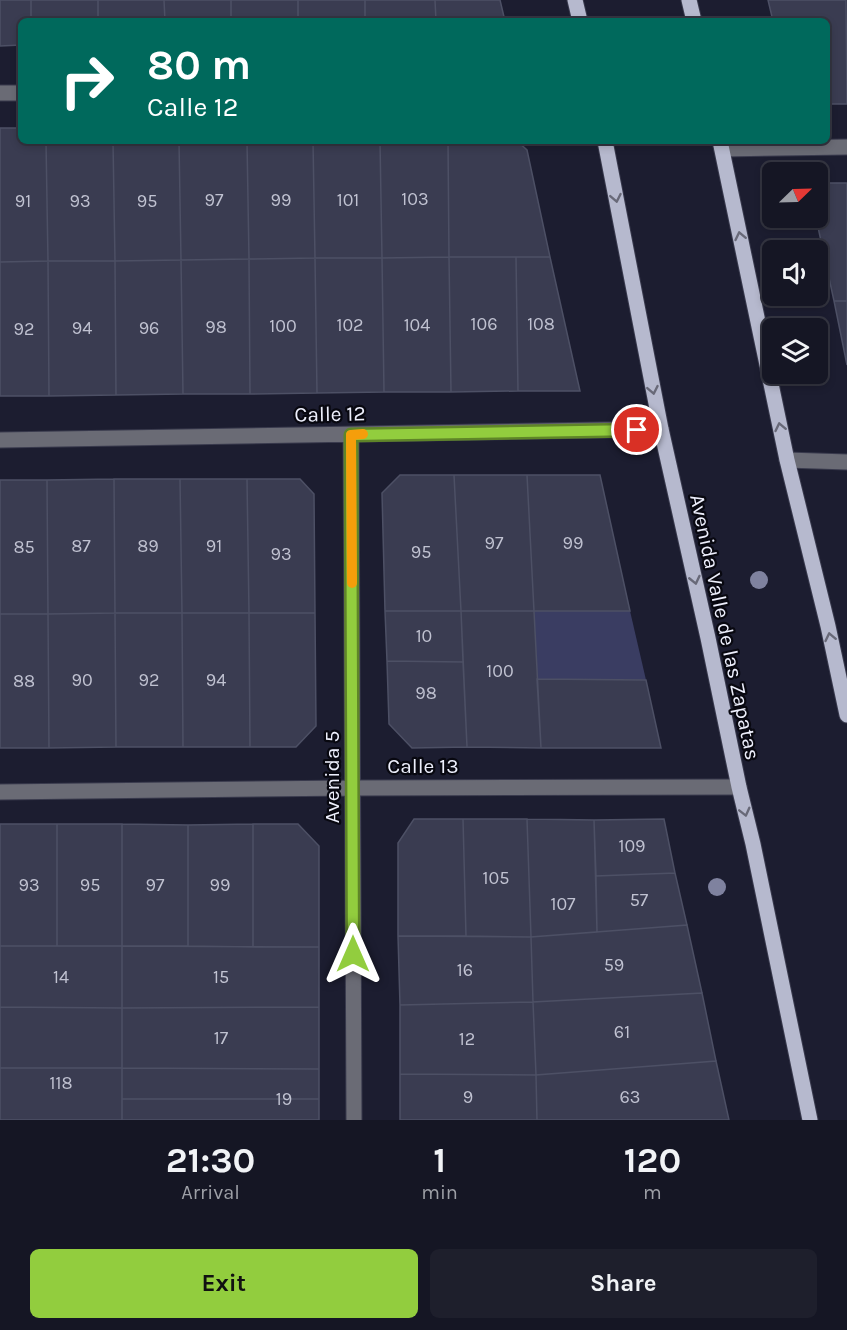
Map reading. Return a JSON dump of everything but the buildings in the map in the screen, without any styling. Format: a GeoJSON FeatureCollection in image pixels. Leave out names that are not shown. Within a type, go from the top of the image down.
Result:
{"type":"FeatureCollection","features":[{"type":"Feature","properties":{"kind":"main road"},"geometry":{"type":"LineString","coordinates":[[575,0],[579,18]]}},
{"type":"Feature","properties":{"kind":"main road"},"geometry":{"type":"LineString","coordinates":[[689,0],[693,18]]}},
{"type":"Feature","properties":{"kind":"main road","name":"Avenida Valle de las Zapatas"},"geometry":{"type":"LineString","coordinates":[[606,144],[660,429],[753,844],[810,1120]]}},
{"type":"Feature","properties":{"kind":"main road"},"geometry":{"type":"LineString","coordinates":[[721,145],[787,460],[828,626],[847,715]]}},
{"type":"Feature","properties":{"kind":"street"},"geometry":{"type":"LineString","coordinates":[[0,93],[18,93]]}},
{"type":"Feature","properties":{"kind":"street"},"geometry":{"type":"LineString","coordinates":[[721,145],[847,147]]}},
{"type":"Feature","properties":{"kind":"street","name":"Calle 12"},"geometry":{"type":"LineString","coordinates":[[0,440],[660,429]]}},
{"type":"Feature","properties":{"kind":"street","name":"Avenida 5"},"geometry":{"type":"LineString","coordinates":[[351,435],[354,1120]]}},
{"type":"Feature","properties":{"kind":"street"},"geometry":{"type":"LineString","coordinates":[[787,460],[847,462]]}},
{"type":"Feature","properties":{"kind":"street","name":"Calle 13"},"geometry":{"type":"LineString","coordinates":[[0,792],[739,787]]}},
{"type":"Feature","properties":{"kind":"shaded area"},"geometry":{"type":"Polygon","coordinates":[[[534,611],[630,611],[646,680],[537,679],[534,611]]]}},
{"type":"Feature","properties":{"kind":"slow traffic"},"geometry":{"type":"LineString","coordinates":[[352,583],[351,435],[363,434]]}},
{"type":"Feature","properties":{"kind":"route"},"geometry":{"type":"LineString","coordinates":[[353,954],[351,435],[637,430]]}}]}
